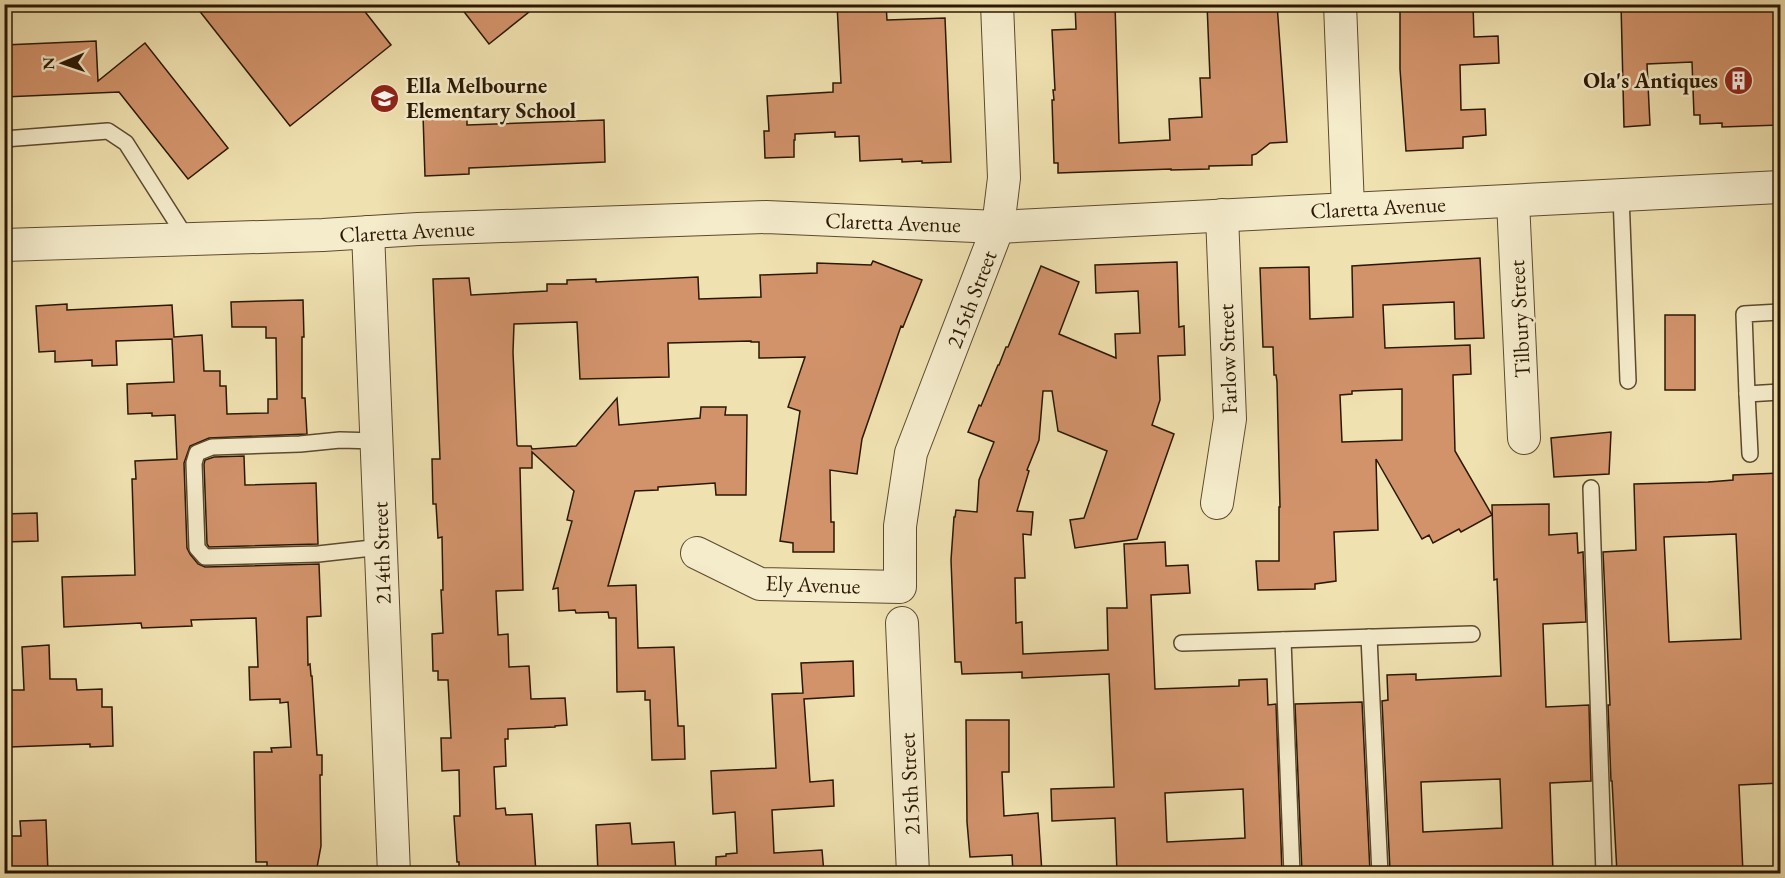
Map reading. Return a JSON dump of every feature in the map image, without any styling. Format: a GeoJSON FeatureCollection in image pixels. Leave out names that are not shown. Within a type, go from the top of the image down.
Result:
{"type":"FeatureCollection","features":[{"type":"Feature","properties":{"kind":"street","name":"215th Street"},"geometry":{"type":"LineString","coordinates":[[900,587],[900,526],[911,453],[998,226],[1004,178],[997,4]]}},
{"type":"Feature","properties":{"kind":"street"},"geometry":{"type":"LineString","coordinates":[[1340,4],[1348,208]]}},
{"type":"Feature","properties":{"kind":"street","name":"Claretta Avenue"},"geometry":{"type":"LineString","coordinates":[[4,245],[766,217],[998,226],[1780,187]]}},
{"type":"Feature","properties":{"kind":"street","name":"Tilbury Street"},"geometry":{"type":"LineString","coordinates":[[1513,201],[1524,438]]}},
{"type":"Feature","properties":{"kind":"street","name":"Farlow Street"},"geometry":{"type":"LineString","coordinates":[[1218,503],[1230,419],[1222,215]]}},
{"type":"Feature","properties":{"kind":"street","name":"214th Street"},"geometry":{"type":"LineString","coordinates":[[368,232],[394,873]]}},
{"type":"Feature","properties":{"kind":"street","name":"Ely Avenue"},"geometry":{"type":"LineString","coordinates":[[697,553],[760,584],[900,587]]}},
{"type":"Feature","properties":{"kind":"street","name":"215th Street"},"geometry":{"type":"LineString","coordinates":[[902,622],[913,873]]}},
{"type":"Feature","properties":{"kind":"lane"},"geometry":{"type":"LineString","coordinates":[[4,139],[108,131],[126,143],[187,239]]}},
{"type":"Feature","properties":{"kind":"lane"},"geometry":{"type":"LineString","coordinates":[[1621,195],[1628,381]]}},
{"type":"Feature","properties":{"kind":"lane"},"geometry":{"type":"LineString","coordinates":[[1750,454],[1744,314],[1780,312]]}},
{"type":"Feature","properties":{"kind":"lane"},"geometry":{"type":"LineString","coordinates":[[1747,394],[1780,392]]}},
{"type":"Feature","properties":{"kind":"lane"},"geometry":{"type":"LineString","coordinates":[[377,441],[340,440],[300,444],[212,447],[197,453],[194,463],[197,548],[205,557],[318,554],[381,547]]}},
{"type":"Feature","properties":{"kind":"lane"},"geometry":{"type":"LineString","coordinates":[[1591,488],[1604,873]]}},
{"type":"Feature","properties":{"kind":"lane"},"geometry":{"type":"LineString","coordinates":[[1182,643],[1472,634]]}},
{"type":"Feature","properties":{"kind":"lane"},"geometry":{"type":"LineString","coordinates":[[1369,637],[1380,873]]}},
{"type":"Feature","properties":{"kind":"lane"},"geometry":{"type":"LineString","coordinates":[[1283,640],[1292,873]]}},
{"type":"Feature","properties":{"kind":"building"},"geometry":{"type":"Polygon","coordinates":[[[194,4],[359,4],[391,45],[290,126],[194,4]]]}},
{"type":"Feature","properties":{"kind":"building"},"geometry":{"type":"Polygon","coordinates":[[[458,4],[539,4],[489,44],[458,4]]]}},
{"type":"Feature","properties":{"kind":"building"},"geometry":{"type":"Polygon","coordinates":[[[837,4],[886,4],[887,20],[945,18],[951,162],[902,162],[902,159],[860,161],[859,136],[835,137],[835,132],[795,134],[794,157],[765,158],[764,131],[769,131],[767,96],[833,92],[833,83],[841,83],[837,4]]]}},
{"type":"Feature","properties":{"kind":"building"},"geometry":{"type":"Polygon","coordinates":[[[1115,4],[1119,143],[1170,140],[1169,119],[1202,117],[1200,78],[1210,78],[1207,4],[1277,4],[1287,142],[1270,143],[1252,155],[1252,165],[1209,166],[1209,169],[1058,173],[1058,163],[1054,163],[1052,100],[1054,100],[1053,90],[1055,90],[1052,30],[1076,29],[1075,5],[1115,4]]]}},
{"type":"Feature","properties":{"kind":"building"},"geometry":{"type":"Polygon","coordinates":[[[1400,4],[1473,4],[1474,37],[1498,36],[1499,63],[1460,65],[1461,110],[1485,109],[1486,135],[1463,137],[1463,148],[1406,151],[1400,69],[1400,4]]]}},
{"type":"Feature","properties":{"kind":"building"},"geometry":{"type":"Polygon","coordinates":[[[1621,4],[1780,4],[1780,125],[1722,127],[1722,123],[1700,124],[1700,115],[1694,115],[1692,62],[1647,64],[1650,125],[1624,127],[1621,4]]]}},
{"type":"Feature","properties":{"kind":"building"},"geometry":{"type":"Polygon","coordinates":[[[96,41],[98,81],[145,43],[228,148],[188,179],[119,92],[4,97],[4,45],[96,41]]]}},
{"type":"Feature","properties":{"kind":"building"},"geometry":{"type":"Polygon","coordinates":[[[467,113],[467,125],[604,120],[605,162],[469,168],[469,174],[425,176],[423,115],[467,113]]]}},
{"type":"Feature","properties":{"kind":"building"},"geometry":{"type":"Polygon","coordinates":[[[1480,258],[1484,338],[1455,339],[1454,302],[1383,305],[1385,348],[1470,345],[1471,374],[1453,375],[1455,451],[1492,515],[1461,532],[1459,529],[1433,543],[1429,535],[1422,539],[1376,459],[1378,530],[1334,532],[1336,581],[1315,584],[1315,589],[1258,590],[1256,561],[1279,561],[1280,507],[1277,382],[1276,375],[1274,375],[1273,347],[1263,347],[1260,268],[1309,267],[1310,319],[1353,317],[1352,266],[1480,258]],[[1402,389],[1352,391],[1352,394],[1340,395],[1342,442],[1402,440],[1402,389]]]}},
{"type":"Feature","properties":{"kind":"building"},"geometry":{"type":"Polygon","coordinates":[[[873,261],[922,280],[903,327],[901,326],[862,439],[857,474],[830,470],[834,552],[793,552],[793,543],[780,541],[800,411],[788,407],[805,357],[759,358],[759,342],[751,341],[668,343],[669,377],[580,379],[577,322],[514,324],[513,352],[518,446],[531,446],[532,449],[576,446],[617,398],[619,425],[700,418],[701,407],[726,407],[725,415],[747,415],[746,495],[716,495],[715,483],[635,491],[608,586],[636,585],[638,648],[674,647],[678,726],[684,726],[685,759],[652,760],[650,700],[645,700],[645,691],[617,692],[616,618],[609,618],[608,612],[559,611],[558,588],[553,589],[572,521],[567,520],[574,491],[532,452],[532,468],[520,468],[523,590],[496,591],[498,635],[508,634],[509,667],[529,666],[531,699],[565,698],[567,725],[508,729],[508,739],[505,739],[506,766],[494,767],[496,809],[505,808],[506,815],[532,814],[536,873],[459,873],[454,816],[460,816],[459,770],[442,771],[441,738],[451,738],[448,680],[438,680],[438,671],[433,671],[432,634],[443,633],[441,590],[443,590],[442,537],[438,538],[436,504],[433,504],[432,459],[440,459],[433,279],[469,278],[471,295],[547,291],[547,284],[567,284],[567,280],[596,279],[596,282],[698,277],[699,299],[761,297],[760,275],[817,273],[817,263],[871,265],[873,261]]]}},
{"type":"Feature","properties":{"kind":"building"},"geometry":{"type":"Polygon","coordinates":[[[1177,262],[1179,327],[1184,326],[1185,355],[1158,356],[1160,400],[1152,425],[1174,434],[1137,539],[1075,548],[1070,520],[1084,518],[1107,451],[1058,431],[1052,391],[1043,391],[1039,440],[1027,470],[1029,471],[1017,511],[1033,512],[1031,535],[1023,534],[1025,578],[1015,578],[1016,623],[1022,622],[1023,654],[1108,650],[1107,608],[1127,608],[1124,544],[1165,542],[1166,566],[1188,565],[1190,593],[1151,595],[1155,689],[1239,686],[1239,680],[1267,679],[1268,705],[1276,704],[1282,873],[1117,873],[1115,818],[1052,821],[1051,789],[1114,787],[1109,674],[1022,678],[1022,672],[962,674],[961,662],[955,662],[951,560],[954,517],[956,510],[977,512],[979,480],[994,442],[968,432],[1006,347],[1008,347],[1041,266],[1079,282],[1059,334],[1116,358],[1115,334],[1140,333],[1138,291],[1096,293],[1095,265],[1177,262]],[[1243,789],[1165,793],[1167,842],[1245,838],[1243,789]]]}},
{"type":"Feature","properties":{"kind":"building"},"geometry":{"type":"Polygon","coordinates":[[[303,300],[302,398],[305,398],[307,434],[209,438],[190,446],[184,463],[187,548],[198,564],[205,567],[319,564],[321,616],[307,617],[308,665],[310,664],[312,676],[317,755],[322,755],[321,846],[316,873],[267,873],[267,862],[256,862],[254,752],[272,752],[271,748],[291,747],[288,702],[280,703],[280,699],[250,700],[249,667],[258,667],[256,618],[191,620],[192,626],[142,628],[141,623],[64,627],[62,577],[135,575],[132,479],[136,479],[135,461],[177,459],[175,415],[128,414],[127,384],[174,382],[172,339],[116,341],[117,365],[92,366],[92,360],[55,362],[55,351],[39,352],[36,306],[67,304],[67,310],[172,305],[174,337],[202,335],[204,371],[220,371],[220,386],[226,386],[227,414],[268,413],[268,399],[277,399],[276,338],[266,338],[266,327],[232,327],[231,302],[303,300]]]}},
{"type":"Feature","properties":{"kind":"building"},"geometry":{"type":"Polygon","coordinates":[[[1665,315],[1695,315],[1695,390],[1665,390],[1665,315]]]}},
{"type":"Feature","properties":{"kind":"building"},"geometry":{"type":"Polygon","coordinates":[[[1611,432],[1609,474],[1554,477],[1551,438],[1611,432]]]}},
{"type":"Feature","properties":{"kind":"building"},"geometry":{"type":"Polygon","coordinates":[[[244,456],[245,485],[316,483],[318,544],[209,547],[207,544],[205,460],[214,457],[244,456]]]}},
{"type":"Feature","properties":{"kind":"building"},"geometry":{"type":"Polygon","coordinates":[[[1780,473],[1780,783],[1739,785],[1743,873],[1617,873],[1611,781],[1603,552],[1636,550],[1634,484],[1733,480],[1733,475],[1780,473]],[[1736,534],[1664,537],[1669,642],[1741,639],[1736,534]]]}},
{"type":"Feature","properties":{"kind":"building"},"geometry":{"type":"Polygon","coordinates":[[[1549,504],[1549,535],[1577,533],[1578,553],[1583,552],[1586,622],[1543,624],[1546,707],[1589,705],[1591,781],[1550,783],[1553,873],[1395,873],[1395,871],[1390,871],[1382,701],[1388,700],[1387,675],[1416,674],[1416,680],[1501,676],[1497,579],[1494,580],[1492,505],[1549,504]],[[1500,779],[1421,782],[1423,832],[1502,828],[1500,779]]]}},
{"type":"Feature","properties":{"kind":"building"},"geometry":{"type":"Polygon","coordinates":[[[37,513],[38,541],[4,542],[4,514],[37,513]]]}},
{"type":"Feature","properties":{"kind":"building"},"geometry":{"type":"Polygon","coordinates":[[[49,645],[50,679],[76,679],[77,690],[102,689],[102,707],[112,707],[113,746],[90,747],[90,744],[10,747],[8,690],[24,690],[22,647],[49,645]]]}},
{"type":"Feature","properties":{"kind":"building"},"geometry":{"type":"Polygon","coordinates":[[[853,661],[854,696],[804,699],[810,782],[833,780],[834,806],[772,810],[774,853],[822,850],[824,873],[716,873],[716,857],[737,853],[735,812],[713,814],[711,771],[776,768],[772,694],[803,693],[801,663],[853,661]]]}},
{"type":"Feature","properties":{"kind":"building"},"geometry":{"type":"Polygon","coordinates":[[[1362,702],[1370,872],[1302,873],[1295,704],[1362,702]]]}},
{"type":"Feature","properties":{"kind":"building"},"geometry":{"type":"Polygon","coordinates":[[[966,720],[1009,720],[1009,772],[1002,772],[1004,816],[1038,813],[1042,873],[1013,873],[1012,855],[970,857],[967,822],[966,720]]]}},
{"type":"Feature","properties":{"kind":"building"},"geometry":{"type":"Polygon","coordinates":[[[46,820],[48,873],[4,873],[4,836],[21,836],[20,821],[46,820]]]}},
{"type":"Feature","properties":{"kind":"building"},"geometry":{"type":"Polygon","coordinates":[[[630,823],[632,844],[674,842],[676,873],[598,873],[596,825],[630,823]]]}},
{"type":"Feature","properties":{"kind":"place","name":"Ola's Antiques"},"geometry":{"type":"Point","coordinates":[1739,80]}},
{"type":"Feature","properties":{"kind":"place","name":"Ella Melbourne Elementary School"},"geometry":{"type":"Point","coordinates":[385,98]}}]}
